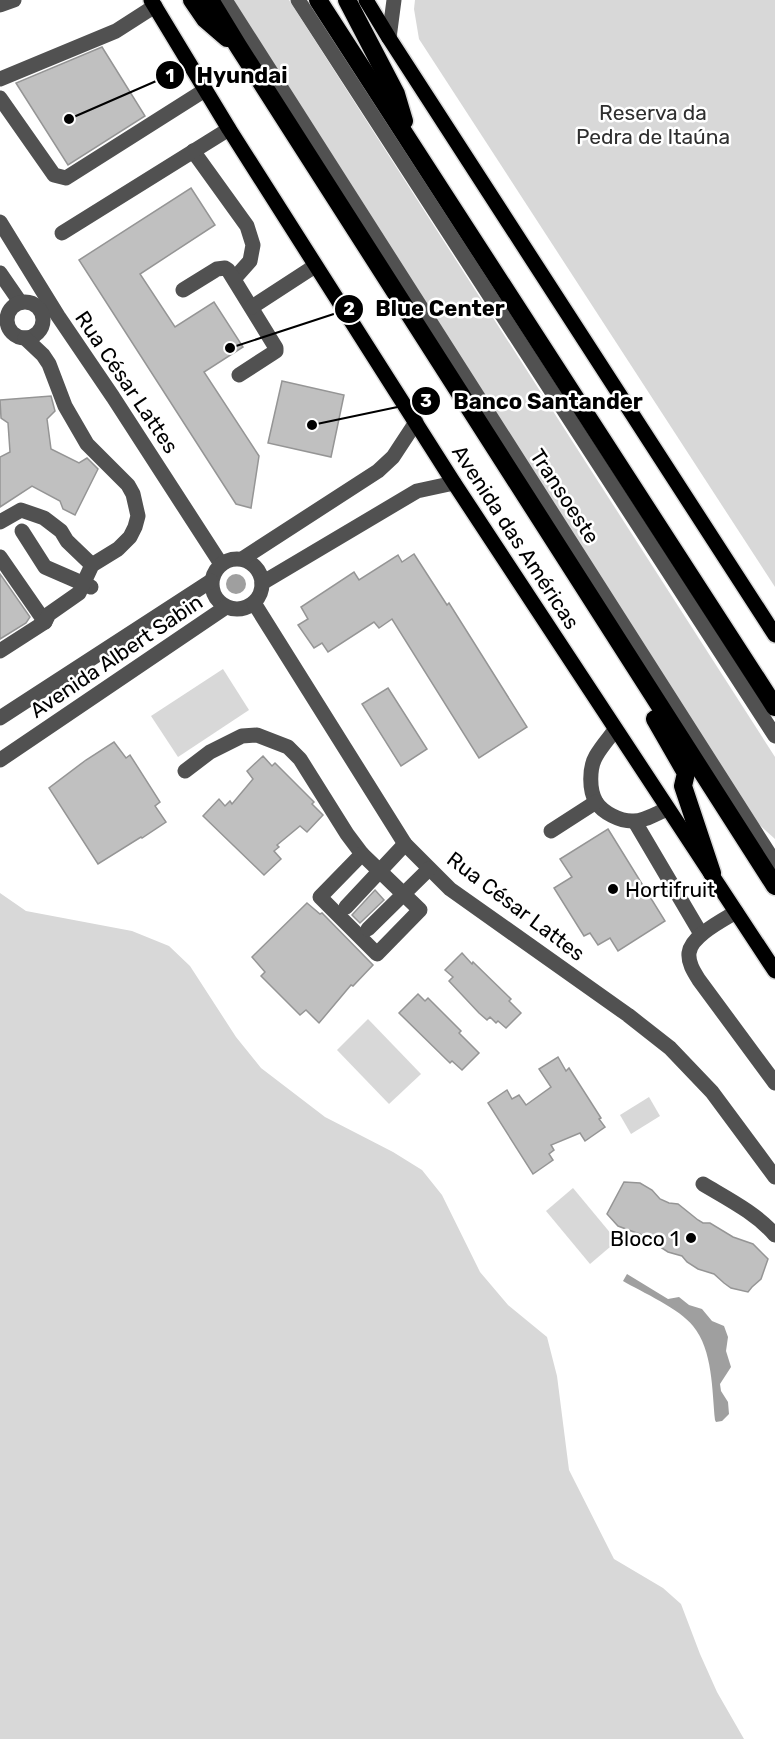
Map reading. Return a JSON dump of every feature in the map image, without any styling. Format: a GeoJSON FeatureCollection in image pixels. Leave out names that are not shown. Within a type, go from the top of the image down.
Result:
{"type":"FeatureCollection","features":[{"type":"Feature","properties":{"kind":"highway"},"geometry":{"type":"LineString","coordinates":[[192,0],[212,26],[238,46]]}},
{"type":"Feature","properties":{"kind":"highway","name":"Avenida das Américas"},"geometry":{"type":"LineString","coordinates":[[210,0],[775,886]]}},
{"type":"Feature","properties":{"kind":"highway"},"geometry":{"type":"LineString","coordinates":[[318,0],[775,706]]}},
{"type":"Feature","properties":{"kind":"highway"},"geometry":{"type":"LineString","coordinates":[[347,0],[396,94],[402,110],[405,134]]}},
{"type":"Feature","properties":{"kind":"highway"},"geometry":{"type":"LineString","coordinates":[[737,647],[755,660],[775,686]]}},
{"type":"Feature","properties":{"kind":"highway"},"geometry":{"type":"LineString","coordinates":[[641,675],[653,717],[686,773],[683,786],[712,873]]}},
{"type":"Feature","properties":{"kind":"main road"},"geometry":{"type":"LineString","coordinates":[[366,0],[775,635]]}},
{"type":"Feature","properties":{"kind":"main road","name":"Avenida das Américas"},"geometry":{"type":"LineString","coordinates":[[153,3],[229,129],[453,483],[775,971]]}},
{"type":"Feature","properties":{"kind":"street"},"geometry":{"type":"LineString","coordinates":[[0,5],[14,0]]}},
{"type":"Feature","properties":{"kind":"street","name":"Transoeste"},"geometry":{"type":"LineString","coordinates":[[225,0],[775,863]]}},
{"type":"Feature","properties":{"kind":"street"},"geometry":{"type":"LineString","coordinates":[[298,0],[775,736]]}},
{"type":"Feature","properties":{"kind":"street"},"geometry":{"type":"LineString","coordinates":[[389,38],[394,0]]}},
{"type":"Feature","properties":{"kind":"street"},"geometry":{"type":"LineString","coordinates":[[0,79],[116,32],[153,3]]}},
{"type":"Feature","properties":{"kind":"street"},"geometry":{"type":"LineString","coordinates":[[0,98],[54,175],[66,178],[205,90]]}},
{"type":"Feature","properties":{"kind":"street"},"geometry":{"type":"LineString","coordinates":[[62,233],[229,129]]}},
{"type":"Feature","properties":{"kind":"street"},"geometry":{"type":"LineString","coordinates":[[193,151],[247,226],[253,245],[250,261],[234,279]]}},
{"type":"Feature","properties":{"kind":"street","name":"Rua César Lattes"},"geometry":{"type":"LineString","coordinates":[[0,222],[220,564]]}},
{"type":"Feature","properties":{"kind":"street"},"geometry":{"type":"LineString","coordinates":[[252,307],[315,266]]}},
{"type":"Feature","properties":{"kind":"street"},"geometry":{"type":"LineString","coordinates":[[183,290],[221,267],[228,270],[234,279],[275,345],[276,351],[239,375]]}},
{"type":"Feature","properties":{"kind":"street"},"geometry":{"type":"LineString","coordinates":[[0,273],[21,303]]}},
{"type":"Feature","properties":{"kind":"street"},"geometry":{"type":"LineString","coordinates":[[33,276],[21,303],[8,312],[16,330],[43,355],[49,364],[65,406],[87,444],[128,485],[136,503],[138,516],[130,537],[118,549],[92,565],[88,586]]}},
{"type":"Feature","properties":{"kind":"street"},"geometry":{"type":"LineString","coordinates":[[0,287],[21,303],[35,304],[43,320],[40,330],[16,330],[0,342]]}},
{"type":"Feature","properties":{"kind":"street"},"geometry":{"type":"LineString","coordinates":[[43,320],[63,322]]}},
{"type":"Feature","properties":{"kind":"street"},"geometry":{"type":"LineString","coordinates":[[0,651],[45,622],[49,614],[88,586],[100,569],[114,563],[133,548],[141,534],[145,520],[145,504],[141,492],[127,471],[112,459],[83,423],[51,353],[16,330]]}},
{"type":"Feature","properties":{"kind":"street"},"geometry":{"type":"LineString","coordinates":[[242,559],[250,562],[256,568],[262,583],[261,590],[254,603],[240,609],[226,607],[214,597],[211,581],[220,564],[242,559],[378,471],[393,457],[416,423]]}},
{"type":"Feature","properties":{"kind":"street"},"geometry":{"type":"LineString","coordinates":[[262,583],[417,491],[453,483]]}},
{"type":"Feature","properties":{"kind":"street"},"geometry":{"type":"LineString","coordinates":[[0,522],[21,510],[44,518],[61,531],[67,541],[92,565]]}},
{"type":"Feature","properties":{"kind":"street"},"geometry":{"type":"LineString","coordinates":[[22,531],[45,567],[88,586]]}},
{"type":"Feature","properties":{"kind":"street"},"geometry":{"type":"LineString","coordinates":[[0,557],[45,622]]}},
{"type":"Feature","properties":{"kind":"street","name":"Avenida Albert Sabin"},"geometry":{"type":"LineString","coordinates":[[0,718],[211,581]]}},
{"type":"Feature","properties":{"kind":"street","name":"Rua César Lattes"},"geometry":{"type":"LineString","coordinates":[[254,603],[405,844],[450,889],[628,1015],[670,1048],[712,1092],[775,1177]]}},
{"type":"Feature","properties":{"kind":"street","name":"Avenida Albert Sabin"},"geometry":{"type":"LineString","coordinates":[[0,760],[226,607]]}},
{"type":"Feature","properties":{"kind":"street"},"geometry":{"type":"LineString","coordinates":[[615,730],[595,757],[591,774],[596,801],[612,815],[634,822],[667,809]]}},
{"type":"Feature","properties":{"kind":"street"},"geometry":{"type":"LineString","coordinates":[[185,771],[210,752],[243,736],[258,735],[288,747],[300,759],[362,854],[420,910],[377,954],[320,897],[362,854]]}},
{"type":"Feature","properties":{"kind":"street"},"geometry":{"type":"LineString","coordinates":[[552,831],[596,801]]}},
{"type":"Feature","properties":{"kind":"street"},"geometry":{"type":"LineString","coordinates":[[634,822],[701,934]]}},
{"type":"Feature","properties":{"kind":"street"},"geometry":{"type":"LineString","coordinates":[[753,829],[775,850]]}},
{"type":"Feature","properties":{"kind":"street"},"geometry":{"type":"LineString","coordinates":[[346,906],[405,844]]}},
{"type":"Feature","properties":{"kind":"street"},"geometry":{"type":"LineString","coordinates":[[368,930],[429,869]]}},
{"type":"Feature","properties":{"kind":"street"},"geometry":{"type":"LineString","coordinates":[[736,912],[701,934],[689,953],[690,966],[775,1083]]}},
{"type":"Feature","properties":{"kind":"street"},"geometry":{"type":"LineString","coordinates":[[703,1184],[748,1212],[775,1235]]}},
{"type":"Feature","properties":{"kind":"green space"},"geometry":{"type":"Polygon","coordinates":[[[229,0],[289,0],[775,757],[775,839],[753,819],[229,0]]]}},
{"type":"Feature","properties":{"kind":"green space","name":"Reserva da Pedra de Itaúna"},"geometry":{"type":"Polygon","coordinates":[[[415,0],[775,0],[775,587],[419,39],[414,9],[415,0]]]}},
{"type":"Feature","properties":{"kind":"green space"},"geometry":{"type":"Polygon","coordinates":[[[223,669],[249,710],[178,757],[151,716],[223,669]]]}},
{"type":"Feature","properties":{"kind":"green space"},"geometry":{"type":"Polygon","coordinates":[[[0,893],[26,911],[132,931],[169,946],[190,966],[236,1037],[261,1068],[325,1117],[393,1152],[422,1170],[442,1195],[480,1272],[508,1305],[547,1337],[557,1376],[569,1470],[614,1559],[663,1588],[681,1604],[717,1692],[744,1739],[0,1739],[0,893]]]}},
{"type":"Feature","properties":{"kind":"green space"},"geometry":{"type":"Polygon","coordinates":[[[368,1019],[421,1074],[389,1104],[337,1050],[368,1019]]]}},
{"type":"Feature","properties":{"kind":"green space"},"geometry":{"type":"Polygon","coordinates":[[[649,1097],[660,1116],[631,1134],[620,1115],[649,1097]]]}},
{"type":"Feature","properties":{"kind":"green space"},"geometry":{"type":"Polygon","coordinates":[[[573,1188],[617,1241],[590,1264],[546,1211],[573,1188]]]}},
{"type":"Feature","properties":{"kind":"shaded area"},"geometry":{"type":"Polygon","coordinates":[[[236,574],[243,577],[246,584],[243,591],[236,594],[229,591],[226,584],[229,577],[236,574]]]}},
{"type":"Feature","properties":{"kind":"shaded area"},"geometry":{"type":"Polygon","coordinates":[[[627,1274],[668,1299],[679,1297],[689,1305],[702,1309],[712,1321],[724,1326],[728,1337],[726,1351],[731,1367],[720,1384],[721,1391],[728,1402],[729,1414],[722,1421],[716,1422],[715,1420],[708,1359],[700,1336],[679,1313],[623,1281],[627,1274]]]}},
{"type":"Feature","properties":{"kind":"building"},"geometry":{"type":"Polygon","coordinates":[[[102,47],[145,116],[68,165],[16,83],[102,47]]]}},
{"type":"Feature","properties":{"kind":"building"},"geometry":{"type":"Polygon","coordinates":[[[191,188],[215,225],[140,274],[175,327],[214,302],[243,347],[204,372],[259,456],[251,508],[236,504],[79,260],[191,188]]]}},
{"type":"Feature","properties":{"kind":"building"},"geometry":{"type":"Polygon","coordinates":[[[282,381],[344,395],[331,457],[268,443],[282,381]]]}},
{"type":"Feature","properties":{"kind":"building"},"geometry":{"type":"Polygon","coordinates":[[[51,396],[55,411],[47,419],[51,449],[79,463],[87,458],[98,469],[75,515],[63,509],[60,501],[32,486],[0,507],[0,457],[10,452],[8,423],[1,418],[0,400],[51,396]]]}},
{"type":"Feature","properties":{"kind":"building"},"geometry":{"type":"Polygon","coordinates":[[[414,554],[447,605],[449,603],[527,727],[479,758],[392,619],[379,628],[374,622],[328,652],[322,643],[314,648],[298,625],[308,619],[301,607],[354,572],[359,580],[398,555],[402,562],[414,554]]]}},
{"type":"Feature","properties":{"kind":"building"},"geometry":{"type":"Polygon","coordinates":[[[0,574],[30,617],[26,623],[0,639],[0,574]]]}},
{"type":"Feature","properties":{"kind":"building"},"geometry":{"type":"Polygon","coordinates":[[[388,688],[427,749],[401,766],[362,704],[388,688]]]}},
{"type":"Feature","properties":{"kind":"building"},"geometry":{"type":"Polygon","coordinates":[[[114,742],[126,758],[130,755],[160,802],[155,806],[166,822],[98,864],[49,788],[114,742]]]}},
{"type":"Feature","properties":{"kind":"building"},"geometry":{"type":"Polygon","coordinates":[[[263,756],[272,766],[275,763],[314,802],[312,804],[323,815],[307,832],[300,826],[277,845],[279,847],[274,851],[281,859],[264,875],[203,816],[219,799],[225,806],[230,801],[232,804],[253,779],[247,771],[263,756]]]}},
{"type":"Feature","properties":{"kind":"building"},"geometry":{"type":"Polygon","coordinates":[[[608,829],[665,921],[618,951],[610,938],[598,945],[590,933],[584,936],[554,888],[572,877],[560,859],[608,829]]]}},
{"type":"Feature","properties":{"kind":"building"},"geometry":{"type":"Polygon","coordinates":[[[375,890],[384,900],[360,923],[352,915],[375,890]]]}},
{"type":"Feature","properties":{"kind":"building"},"geometry":{"type":"Polygon","coordinates":[[[307,903],[320,914],[322,913],[373,965],[353,986],[351,985],[319,1023],[306,1010],[300,1015],[261,976],[265,972],[252,957],[307,903]]]}},
{"type":"Feature","properties":{"kind":"building"},"geometry":{"type":"Polygon","coordinates":[[[462,953],[511,999],[509,1001],[521,1013],[506,1028],[490,1017],[487,1020],[449,981],[453,977],[445,970],[462,953]]]}},
{"type":"Feature","properties":{"kind":"building"},"geometry":{"type":"Polygon","coordinates":[[[418,994],[425,1001],[428,998],[479,1053],[462,1070],[452,1061],[450,1063],[399,1013],[418,994]]]}},
{"type":"Feature","properties":{"kind":"building"},"geometry":{"type":"Polygon","coordinates":[[[558,1057],[566,1071],[569,1068],[605,1127],[585,1141],[580,1133],[551,1145],[554,1150],[549,1154],[553,1160],[533,1174],[488,1103],[507,1090],[512,1099],[519,1095],[526,1105],[551,1087],[539,1069],[558,1057]]]}},
{"type":"Feature","properties":{"kind":"building","name":"Bloco 1"},"geometry":{"type":"Polygon","coordinates":[[[624,1182],[640,1183],[652,1190],[660,1199],[678,1204],[703,1223],[710,1223],[733,1237],[753,1244],[768,1259],[761,1279],[748,1292],[731,1288],[714,1274],[698,1269],[682,1256],[668,1252],[642,1235],[618,1226],[607,1214],[624,1182]]]}},
{"type":"Feature","properties":{"kind":"place","name":"Hyundai"},"geometry":{"type":"Point","coordinates":[69,119]}},
{"type":"Feature","properties":{"kind":"place","name":"Blue Center"},"geometry":{"type":"Point","coordinates":[230,348]}},
{"type":"Feature","properties":{"kind":"place","name":"Banco Santander"},"geometry":{"type":"Point","coordinates":[312,425]}},
{"type":"Feature","properties":{"kind":"place","name":"Hortifruit"},"geometry":{"type":"Point","coordinates":[613,889]}},
{"type":"Feature","properties":{"kind":"place","name":"Bloco 1"},"geometry":{"type":"Point","coordinates":[691,1238]}}]}
